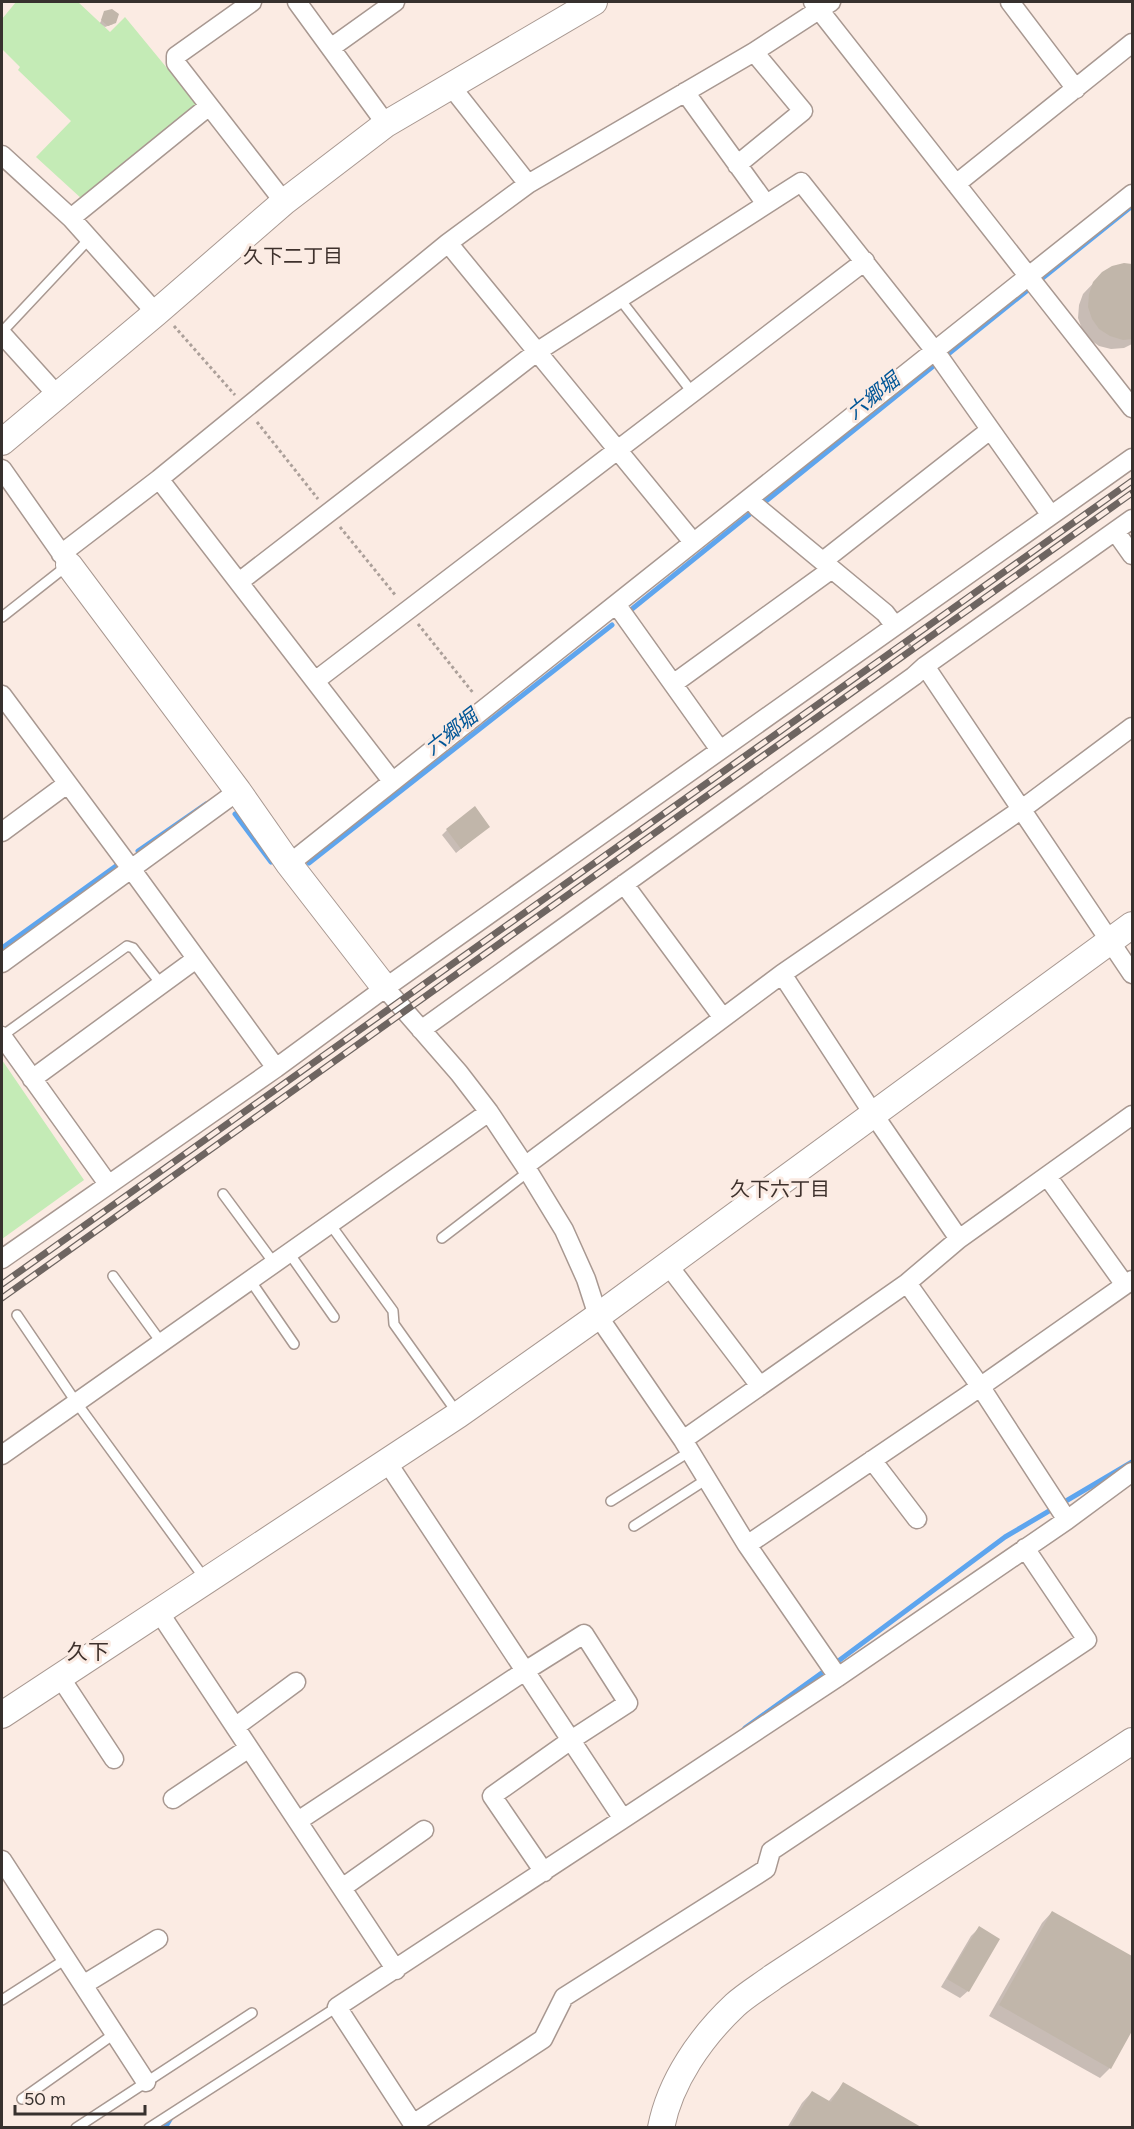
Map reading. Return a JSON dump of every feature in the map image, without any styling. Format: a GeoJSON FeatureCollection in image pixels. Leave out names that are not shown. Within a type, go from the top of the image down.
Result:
{"type":"FeatureCollection","features":[{"type":"Feature","properties":{"kind":"street"},"geometry":{"type":"LineString","coordinates":[[252,2],[176,56],[176,63],[284,202]]}},
{"type":"Feature","properties":{"kind":"street"},"geometry":{"type":"LineString","coordinates":[[297,2],[386,124]]}},
{"type":"Feature","properties":{"kind":"street"},"geometry":{"type":"LineString","coordinates":[[332,47],[395,2]]}},
{"type":"Feature","properties":{"kind":"street"},"geometry":{"type":"LineString","coordinates":[[2,442],[58,396],[163,317],[284,202],[386,124],[594,2]]}},
{"type":"Feature","properties":{"kind":"street"},"geometry":{"type":"LineString","coordinates":[[1010,2],[1076,89]]}},
{"type":"Feature","properties":{"kind":"street"},"geometry":{"type":"LineString","coordinates":[[65,559],[447,243],[528,184],[754,52],[821,4],[956,184],[1132,408]]}},
{"type":"Feature","properties":{"kind":"street"},"geometry":{"type":"LineString","coordinates":[[956,184],[1132,43]]}},
{"type":"Feature","properties":{"kind":"street"},"geometry":{"type":"LineString","coordinates":[[737,165],[802,111],[754,52]]}},
{"type":"Feature","properties":{"kind":"street"},"geometry":{"type":"LineString","coordinates":[[450,85],[528,184]]}},
{"type":"Feature","properties":{"kind":"street"},"geometry":{"type":"LineString","coordinates":[[685,92],[766,204]]}},
{"type":"Feature","properties":{"kind":"street"},"geometry":{"type":"LineString","coordinates":[[71,218],[209,106]]}},
{"type":"Feature","properties":{"kind":"street"},"geometry":{"type":"LineString","coordinates":[[2,155],[71,218],[163,317]]}},
{"type":"Feature","properties":{"kind":"street"},"geometry":{"type":"LineString","coordinates":[[239,582],[538,351],[801,182],[935,351],[1050,514]]}},
{"type":"Feature","properties":{"kind":"street"},"geometry":{"type":"LineString","coordinates":[[290,864],[1132,194]]}},
{"type":"Feature","properties":{"kind":"street"},"geometry":{"type":"LineString","coordinates":[[447,243],[693,542]]}},
{"type":"Feature","properties":{"kind":"street"},"geometry":{"type":"LineString","coordinates":[[315,681],[865,261]]}},
{"type":"Feature","properties":{"kind":"street"},"geometry":{"type":"LineString","coordinates":[[2,333],[58,396]]}},
{"type":"Feature","properties":{"kind":"street"},"geometry":{"type":"LineString","coordinates":[[673,684],[827,565],[990,430]]}},
{"type":"Feature","properties":{"kind":"street"},"geometry":{"type":"LineString","coordinates":[[2,1259],[276,1068],[720,750],[898,630],[1050,514],[1132,458]]}},
{"type":"Feature","properties":{"kind":"street"},"geometry":{"type":"LineString","coordinates":[[2,469],[65,559],[290,864],[385,988],[459,1073],[489,1112],[564,1230],[586,1279],[598,1316],[686,1446],[747,1545],[838,1677]]}},
{"type":"Feature","properties":{"kind":"street"},"geometry":{"type":"LineString","coordinates":[[159,479],[392,781]]}},
{"type":"Feature","properties":{"kind":"street"},"geometry":{"type":"LineString","coordinates":[[750,498],[757,507],[885,613],[898,630]]}},
{"type":"Feature","properties":{"kind":"street"},"geometry":{"type":"LineString","coordinates":[[421,1030],[915,676],[922,663],[1132,519]]}},
{"type":"Feature","properties":{"kind":"street"},"geometry":{"type":"LineString","coordinates":[[1115,531],[1132,555]]}},
{"type":"Feature","properties":{"kind":"street"},"geometry":{"type":"LineString","coordinates":[[616,604],[720,750]]}},
{"type":"Feature","properties":{"kind":"street"},"geometry":{"type":"LineString","coordinates":[[922,663],[1132,974]]}},
{"type":"Feature","properties":{"kind":"street"},"geometry":{"type":"LineString","coordinates":[[4,703],[132,870],[276,1068]]}},
{"type":"Feature","properties":{"kind":"street"},"geometry":{"type":"LineString","coordinates":[[526,1169],[782,974],[1022,809],[1132,727]]}},
{"type":"Feature","properties":{"kind":"street"},"geometry":{"type":"LineString","coordinates":[[2,832],[67,784]]}},
{"type":"Feature","properties":{"kind":"street"},"geometry":{"type":"LineString","coordinates":[[2,963],[238,791]]}},
{"type":"Feature","properties":{"kind":"street"},"geometry":{"type":"LineString","coordinates":[[624,884],[723,1018]]}},
{"type":"Feature","properties":{"kind":"street"},"geometry":{"type":"LineString","coordinates":[[2,1715],[458,1414],[598,1316],[1132,925]]}},
{"type":"Feature","properties":{"kind":"street"},"geometry":{"type":"LineString","coordinates":[[33,1079],[196,959]]}},
{"type":"Feature","properties":{"kind":"street"},"geometry":{"type":"LineString","coordinates":[[782,974],[874,1115],[959,1239]]}},
{"type":"Feature","properties":{"kind":"street"},"geometry":{"type":"LineString","coordinates":[[2,1036],[108,1184]]}},
{"type":"Feature","properties":{"kind":"street"},"geometry":{"type":"LineString","coordinates":[[2,1455],[489,1112]]}},
{"type":"Feature","properties":{"kind":"street"},"geometry":{"type":"LineString","coordinates":[[686,1446],[760,1386],[907,1283],[959,1239],[1132,1115]]}},
{"type":"Feature","properties":{"kind":"street"},"geometry":{"type":"LineString","coordinates":[[747,1545],[1129,1282],[1047,1176]]}},
{"type":"Feature","properties":{"kind":"street"},"geometry":{"type":"LineString","coordinates":[[668,1265],[760,1386]]}},
{"type":"Feature","properties":{"kind":"street"},"geometry":{"type":"LineString","coordinates":[[907,1283],[980,1386],[1067,1520]]}},
{"type":"Feature","properties":{"kind":"street"},"geometry":{"type":"LineString","coordinates":[[872,1460],[917,1519]]}},
{"type":"Feature","properties":{"kind":"street"},"geometry":{"type":"LineString","coordinates":[[387,1462],[623,1820]]}},
{"type":"Feature","properties":{"kind":"street"},"geometry":{"type":"LineString","coordinates":[[1025,1548],[1087,1640],[771,1851],[766,1869],[564,1997],[543,2039],[410,2126],[337,2007],[838,1677],[1025,1548],[1067,1520],[1132,1472]]}},
{"type":"Feature","properties":{"kind":"street"},"geometry":{"type":"LineString","coordinates":[[159,1612],[396,1970]]}},
{"type":"Feature","properties":{"kind":"street"},"geometry":{"type":"LineString","coordinates":[[297,1821],[525,1671],[584,1635],[628,1703],[492,1796],[544,1872]]}},
{"type":"Feature","properties":{"kind":"street"},"geometry":{"type":"LineString","coordinates":[[60,1677],[114,1759]]}},
{"type":"Feature","properties":{"kind":"street"},"geometry":{"type":"LineString","coordinates":[[235,1727],[296,1682]]}},
{"type":"Feature","properties":{"kind":"street"},"geometry":{"type":"LineString","coordinates":[[661,2127],[664,2114],[688,2064],[705,2036],[737,2003],[1132,1741]]}},
{"type":"Feature","properties":{"kind":"street"},"geometry":{"type":"LineString","coordinates":[[174,1799],[249,1748]]}},
{"type":"Feature","properties":{"kind":"street"},"geometry":{"type":"LineString","coordinates":[[342,1888],[424,1830]]}},
{"type":"Feature","properties":{"kind":"street"},"geometry":{"type":"LineString","coordinates":[[2,1860],[146,2082]]}},
{"type":"Feature","properties":{"kind":"street"},"geometry":{"type":"LineString","coordinates":[[83,1985],[158,1939]]}},
{"type":"Feature","properties":{"kind":"lane"},"geometry":{"type":"LineString","coordinates":[[2,333],[90,238]]}},
{"type":"Feature","properties":{"kind":"lane"},"geometry":{"type":"LineString","coordinates":[[619,298],[692,392]]}},
{"type":"Feature","properties":{"kind":"lane"},"geometry":{"type":"LineString","coordinates":[[2,617],[65,559]]}},
{"type":"Feature","properties":{"kind":"lane"},"geometry":{"type":"LineString","coordinates":[[2,1036],[127,946],[133,948],[161,984]]}},
{"type":"Feature","properties":{"kind":"lane"},"geometry":{"type":"LineString","coordinates":[[442,1238],[526,1169]]}},
{"type":"Feature","properties":{"kind":"lane"},"geometry":{"type":"LineString","coordinates":[[224,1194],[334,1317]]}},
{"type":"Feature","properties":{"kind":"lane"},"geometry":{"type":"LineString","coordinates":[[330,1224],[393,1311],[394,1324],[458,1414]]}},
{"type":"Feature","properties":{"kind":"lane"},"geometry":{"type":"LineString","coordinates":[[112,1276],[161,1342]]}},
{"type":"Feature","properties":{"kind":"lane"},"geometry":{"type":"LineString","coordinates":[[250,1280],[294,1344]]}},
{"type":"Feature","properties":{"kind":"lane"},"geometry":{"type":"LineString","coordinates":[[17,1315],[76,1402],[206,1581]]}},
{"type":"Feature","properties":{"kind":"lane"},"geometry":{"type":"LineString","coordinates":[[611,1501],[686,1446]]}},
{"type":"Feature","properties":{"kind":"lane"},"geometry":{"type":"LineString","coordinates":[[634,1526],[707,1479]]}},
{"type":"Feature","properties":{"kind":"lane"},"geometry":{"type":"LineString","coordinates":[[2,2000],[66,1959]]}},
{"type":"Feature","properties":{"kind":"lane"},"geometry":{"type":"LineString","coordinates":[[148,2127],[337,2007]]}},
{"type":"Feature","properties":{"kind":"lane"},"geometry":{"type":"LineString","coordinates":[[76,2127],[252,2013]]}},
{"type":"Feature","properties":{"kind":"lane"},"geometry":{"type":"LineString","coordinates":[[22,2099],[114,2034]]}},
{"type":"Feature","properties":{"kind":"path"},"geometry":{"type":"LineString","coordinates":[[163,317],[241,401]]}},
{"type":"Feature","properties":{"kind":"path"},"geometry":{"type":"LineString","coordinates":[[251,414],[323,505]]}},
{"type":"Feature","properties":{"kind":"path"},"geometry":{"type":"LineString","coordinates":[[334,521],[396,596]]}},
{"type":"Feature","properties":{"kind":"path"},"geometry":{"type":"LineString","coordinates":[[413,619],[479,700]]}},
{"type":"Feature","properties":{"kind":"path"},"geometry":{"type":"LineString","coordinates":[[898,630],[922,663]]}},
{"type":"Feature","properties":{"kind":"green space"},"geometry":{"type":"Polygon","coordinates":[[[16,2],[78,2],[110,32],[125,17],[199,107],[82,199],[36,157],[71,121],[18,70],[20,67],[2,49],[2,19],[16,2]]]}},
{"type":"Feature","properties":{"kind":"green space"},"geometry":{"type":"Polygon","coordinates":[[[2,1060],[84,1180],[2,1239],[2,1060]]]}},
{"type":"Feature","properties":{"kind":"building"},"geometry":{"type":"Polygon","coordinates":[[[112,9],[119,14],[116,23],[108,26],[101,20],[104,11],[112,9]]]}},
{"type":"Feature","properties":{"kind":"building"},"geometry":{"type":"Polygon","coordinates":[[[1124,263],[1132,264],[1132,339],[1123,340],[1099,329],[1088,307],[1093,282],[1102,272],[1124,263]]]}},
{"type":"Feature","properties":{"kind":"building"},"geometry":{"type":"Polygon","coordinates":[[[475,806],[490,827],[461,849],[446,829],[475,806]]]}},
{"type":"Feature","properties":{"kind":"building"},"geometry":{"type":"Polygon","coordinates":[[[1052,1911],[1132,1956],[1132,2031],[1111,2069],[999,2005],[1052,1911]]]}},
{"type":"Feature","properties":{"kind":"building"},"geometry":{"type":"Polygon","coordinates":[[[979,1926],[1000,1939],[969,1992],[947,1979],[979,1926]]]}},
{"type":"Feature","properties":{"kind":"building"},"geometry":{"type":"Polygon","coordinates":[[[843,2082],[921,2127],[790,2127],[812,2091],[831,2102],[843,2082]]]}},
{"type":"Feature","properties":{"kind":"waterway","name":"六郷堀"},"geometry":{"type":"LineString","coordinates":[[632,609],[1132,206]]}},
{"type":"Feature","properties":{"kind":"waterway","name":"六郷堀"},"geometry":{"type":"LineString","coordinates":[[309,863],[612,625]]}},
{"type":"Feature","properties":{"kind":"waterway","name":"六郷堀"},"geometry":{"type":"LineString","coordinates":[[138,851],[206,804]]}},
{"type":"Feature","properties":{"kind":"waterway","name":"六郷堀"},"geometry":{"type":"LineString","coordinates":[[235,814],[271,862]]}},
{"type":"Feature","properties":{"kind":"waterway","name":"六郷堀"},"geometry":{"type":"LineString","coordinates":[[2,948],[116,866]]}},
{"type":"Feature","properties":{"kind":"waterway"},"geometry":{"type":"LineString","coordinates":[[745,1728],[1005,1537],[1132,1462]]}},
{"type":"Feature","properties":{"kind":"waterway"},"geometry":{"type":"LineString","coordinates":[[165,2128],[172,2116]]}},
{"type":"Feature","properties":{"kind":"railway"},"geometry":{"type":"LineString","coordinates":[[2,1284],[1132,481]]}},
{"type":"Feature","properties":{"kind":"railway"},"geometry":{"type":"LineString","coordinates":[[2,1298],[1132,493]]}},
{"type":"Feature","properties":{"kind":"district","name":"久下二丁目"},"geometry":{"type":"Point","coordinates":[293,256]}},
{"type":"Feature","properties":{"kind":"district","name":"久下六丁目"},"geometry":{"type":"Point","coordinates":[780,1189]}},
{"type":"Feature","properties":{"kind":"district","name":"久下"},"geometry":{"type":"Point","coordinates":[88,1651]}}]}
